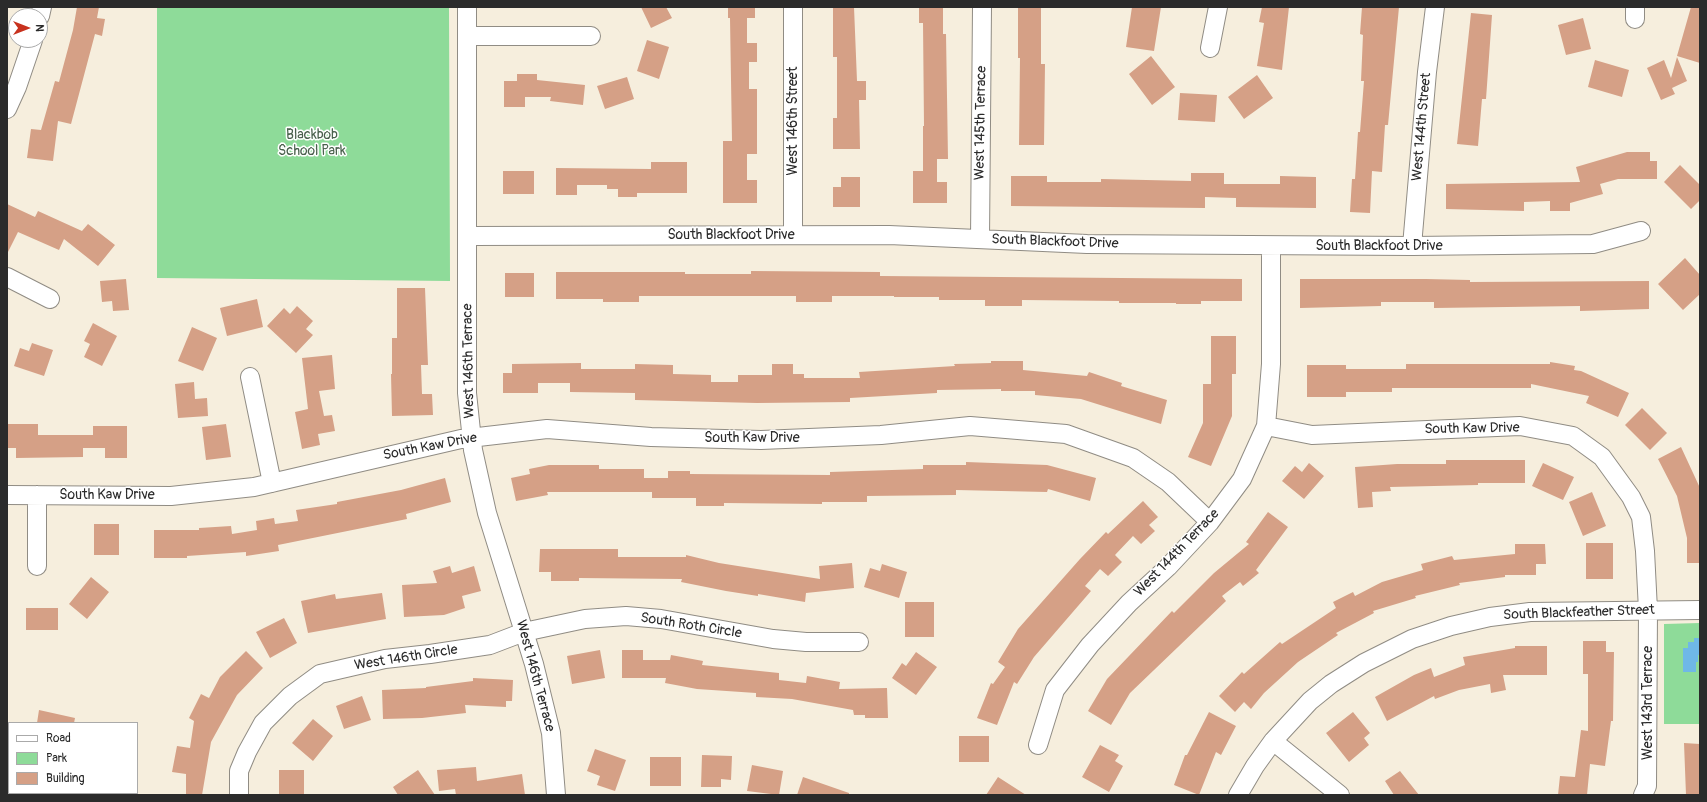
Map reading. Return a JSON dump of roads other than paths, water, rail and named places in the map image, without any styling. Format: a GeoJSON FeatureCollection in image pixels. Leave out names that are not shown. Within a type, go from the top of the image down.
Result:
{"type":"FeatureCollection","features":[{"type":"Feature","properties":{"kind":"street","name":"West 146th Terrace"},"geometry":{"type":"LineString","coordinates":[[467,7],[468,393],[472,438],[487,513],[534,664],[552,733],[556,795]]}},
{"type":"Feature","properties":{"kind":"street","name":"West 146th Street"},"geometry":{"type":"LineString","coordinates":[[793,7],[794,235]]}},
{"type":"Feature","properties":{"kind":"street","name":"West 145th Terrace"},"geometry":{"type":"LineString","coordinates":[[980,239],[982,7]]}},
{"type":"Feature","properties":{"kind":"street"},"geometry":{"type":"LineString","coordinates":[[1210,48],[1218,7]]}},
{"type":"Feature","properties":{"kind":"street","name":"West 144th Street"},"geometry":{"type":"LineString","coordinates":[[1412,246],[1427,72],[1435,7]]}},
{"type":"Feature","properties":{"kind":"street"},"geometry":{"type":"LineString","coordinates":[[467,36],[591,36]]}},
{"type":"Feature","properties":{"kind":"street"},"geometry":{"type":"LineString","coordinates":[[7,109],[17,88],[30,48]]}},
{"type":"Feature","properties":{"kind":"street","name":"South Blackfoot Drive"},"geometry":{"type":"LineString","coordinates":[[468,236],[889,235],[1087,244],[1412,246],[1593,244],[1641,231]]}},
{"type":"Feature","properties":{"kind":"street","name":"West 144th Terrace"},"geometry":{"type":"LineString","coordinates":[[1038,745],[1055,690],[1090,645],[1129,603],[1168,567],[1210,522],[1242,479],[1266,426],[1271,364],[1271,246]]}},
{"type":"Feature","properties":{"kind":"street"},"geometry":{"type":"LineString","coordinates":[[7,277],[50,299]]}},
{"type":"Feature","properties":{"kind":"street"},"geometry":{"type":"LineString","coordinates":[[250,377],[272,483]]}},
{"type":"Feature","properties":{"kind":"street","name":"South Kaw Drive"},"geometry":{"type":"LineString","coordinates":[[7,495],[171,496],[254,487],[382,456],[472,438],[548,429],[651,437],[761,440],[881,435],[970,426],[1066,434],[1133,458],[1168,482],[1210,522]]}},
{"type":"Feature","properties":{"kind":"street","name":"South Kaw Drive"},"geometry":{"type":"LineString","coordinates":[[1266,426],[1312,434],[1520,426],[1573,436],[1602,457],[1632,497],[1641,517],[1645,550],[1648,610]]}},
{"type":"Feature","properties":{"kind":"street"},"geometry":{"type":"LineString","coordinates":[[37,495],[37,566]]}},
{"type":"Feature","properties":{"kind":"street","name":"West 143rd Terrace"},"geometry":{"type":"LineString","coordinates":[[1643,795],[1647,786],[1648,610]]}},
{"type":"Feature","properties":{"kind":"street","name":"South Blackfeather Street"},"geometry":{"type":"LineString","coordinates":[[1238,795],[1255,766],[1273,741],[1296,715],[1331,684],[1388,650],[1438,630],[1490,617],[1530,612],[1700,610]]}},
{"type":"Feature","properties":{"kind":"street","name":"South Roth Circle"},"geometry":{"type":"LineString","coordinates":[[524,632],[585,619],[626,616],[662,619],[773,639],[806,642],[859,642]]}},
{"type":"Feature","properties":{"kind":"street","name":"West 146th Circle"},"geometry":{"type":"LineString","coordinates":[[239,795],[239,771],[247,752],[263,723],[290,696],[320,674],[385,659],[490,645],[524,632]]}},
{"type":"Feature","properties":{"kind":"street"},"geometry":{"type":"LineString","coordinates":[[1273,741],[1340,795]]}},
{"type":"Feature","properties":{"kind":"water"},"geometry":{"type":"Polygon","coordinates":[[[1694,638],[1700,638],[1700,655],[1698,655],[1698,662],[1696,662],[1696,672],[1683,672],[1683,648],[1688,648],[1688,642],[1694,642],[1694,638]]]}},
{"type":"Feature","properties":{"kind":"park label","name":"Blackbob School Park"},"geometry":{"type":"Point","coordinates":[312,144]}}]}
